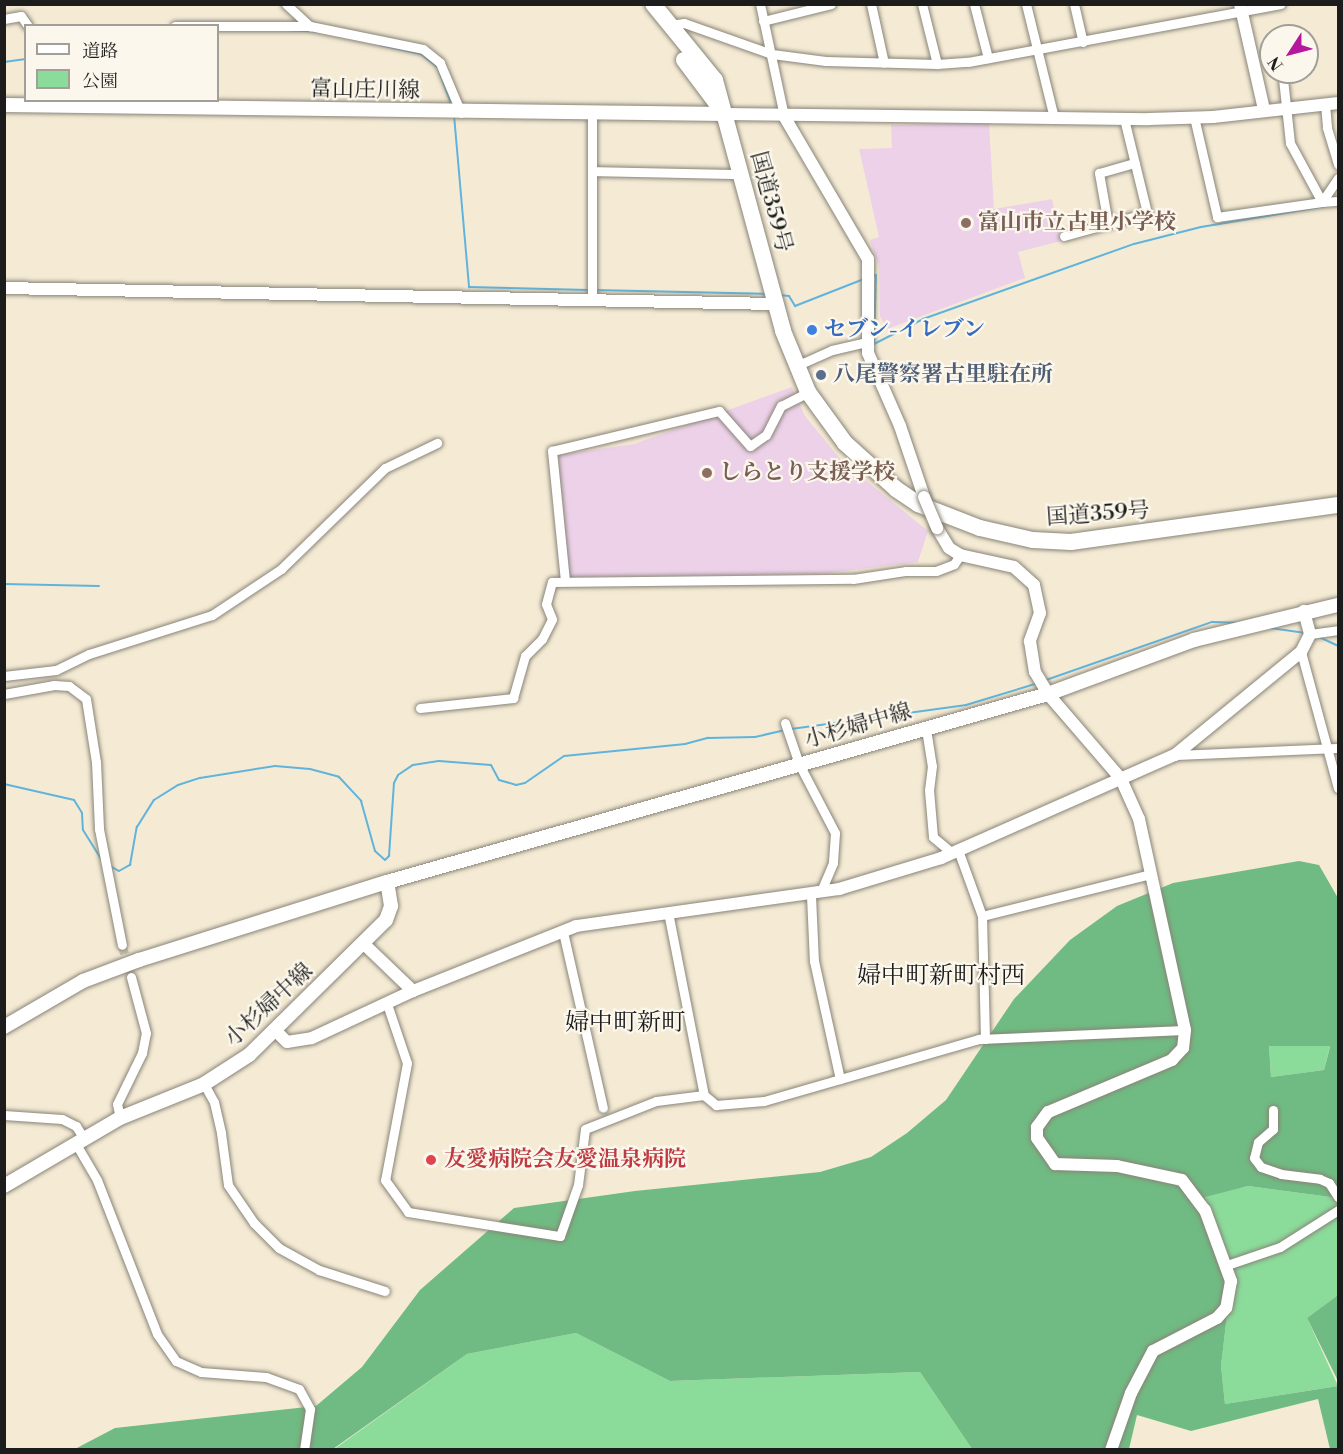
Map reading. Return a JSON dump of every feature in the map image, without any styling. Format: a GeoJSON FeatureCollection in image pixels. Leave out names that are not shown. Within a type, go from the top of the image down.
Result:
{"type":"FeatureCollection","features":[{"type":"Feature","properties":{"kind":"highway","name":"国道359号"},"geometry":{"type":"LineString","coordinates":[[641,4],[725,114]]}},
{"type":"Feature","properties":{"kind":"highway","name":"国道359号"},"geometry":{"type":"LineString","coordinates":[[653,4],[715,80],[776,304],[796,366],[808,392],[845,443],[896,489],[946,516],[1007,536],[1071,542],[1111,539],[1338,505]]}},
{"type":"Feature","properties":{"kind":"main road","name":"富山庄川線"},"geometry":{"type":"LineString","coordinates":[[4,105],[592,115],[725,114]]}},
{"type":"Feature","properties":{"kind":"main road","name":"小杉婦中線"},"geometry":{"type":"LineString","coordinates":[[4,1027],[83,981],[127,964],[387,882],[1048,694],[1194,640],[1304,611],[1338,605]]}},
{"type":"Feature","properties":{"kind":"main road","name":"小杉婦中線"},"geometry":{"type":"LineString","coordinates":[[4,1186],[120,1118],[204,1084],[277,1032],[386,920],[391,906],[387,882]]}},
{"type":"Feature","properties":{"kind":"street"},"geometry":{"type":"LineString","coordinates":[[286,4],[310,26]]}},
{"type":"Feature","properties":{"kind":"street"},"geometry":{"type":"LineString","coordinates":[[760,4],[784,116],[868,259],[868,353],[903,434],[937,528],[949,548],[960,555],[1014,567],[1034,585],[1040,613],[1030,641],[1030,656],[1048,694],[1121,779],[1139,819],[1185,1030],[1183,1048],[1172,1060],[1048,1112],[1040,1118],[1038,1138],[1055,1164],[1117,1166],[1166,1173],[1182,1180],[1205,1210],[1227,1265],[1230,1293],[1226,1308],[1217,1318],[1153,1351],[1134,1385],[1111,1449]]}},
{"type":"Feature","properties":{"kind":"street"},"geometry":{"type":"LineString","coordinates":[[764,21],[831,4]]}},
{"type":"Feature","properties":{"kind":"street"},"geometry":{"type":"LineString","coordinates":[[871,4],[884,63]]}},
{"type":"Feature","properties":{"kind":"street"},"geometry":{"type":"LineString","coordinates":[[922,4],[937,64]]}},
{"type":"Feature","properties":{"kind":"street"},"geometry":{"type":"LineString","coordinates":[[974,4],[988,58]]}},
{"type":"Feature","properties":{"kind":"street"},"geometry":{"type":"LineString","coordinates":[[1026,4],[1054,118]]}},
{"type":"Feature","properties":{"kind":"street"},"geometry":{"type":"LineString","coordinates":[[1074,4],[1083,42]]}},
{"type":"Feature","properties":{"kind":"street"},"geometry":{"type":"LineString","coordinates":[[670,26],[684,23],[754,51],[772,54],[884,63],[937,64],[1083,42],[1241,8],[1281,4]]}},
{"type":"Feature","properties":{"kind":"street"},"geometry":{"type":"LineString","coordinates":[[1241,8],[1264,110]]}},
{"type":"Feature","properties":{"kind":"street"},"geometry":{"type":"LineString","coordinates":[[4,19],[21,16],[27,24]]}},
{"type":"Feature","properties":{"kind":"street"},"geometry":{"type":"LineString","coordinates":[[219,26],[310,26],[423,50],[440,63],[461,113]]}},
{"type":"Feature","properties":{"kind":"street"},"geometry":{"type":"LineString","coordinates":[[1284,84],[1290,143],[1322,202]]}},
{"type":"Feature","properties":{"kind":"street"},"geometry":{"type":"LineString","coordinates":[[725,114],[1124,119],[1194,117],[1338,103]]}},
{"type":"Feature","properties":{"kind":"street"},"geometry":{"type":"LineString","coordinates":[[1325,104],[1327,128],[1338,164]]}},
{"type":"Feature","properties":{"kind":"street"},"geometry":{"type":"LineString","coordinates":[[592,115],[592,298]]}},
{"type":"Feature","properties":{"kind":"street"},"geometry":{"type":"LineString","coordinates":[[1194,117],[1217,217],[1338,201]]}},
{"type":"Feature","properties":{"kind":"street"},"geometry":{"type":"LineString","coordinates":[[1064,236],[1147,213],[1124,119]]}},
{"type":"Feature","properties":{"kind":"street"},"geometry":{"type":"LineString","coordinates":[[1108,224],[1099,172],[1135,163]]}},
{"type":"Feature","properties":{"kind":"street"},"geometry":{"type":"LineString","coordinates":[[592,171],[740,174]]}},
{"type":"Feature","properties":{"kind":"street"},"geometry":{"type":"LineString","coordinates":[[1322,202],[1338,178]]}},
{"type":"Feature","properties":{"kind":"street"},"geometry":{"type":"LineString","coordinates":[[4,288],[592,298],[776,304]]}},
{"type":"Feature","properties":{"kind":"street"},"geometry":{"type":"LineString","coordinates":[[796,366],[832,350],[868,342]]}},
{"type":"Feature","properties":{"kind":"street"},"geometry":{"type":"LineString","coordinates":[[565,581],[552,451],[719,411],[750,447],[766,435],[781,406],[808,392]]}},
{"type":"Feature","properties":{"kind":"street"},"geometry":{"type":"LineString","coordinates":[[4,676],[56,670],[89,654],[212,615],[281,569],[385,468],[436,443]]}},
{"type":"Feature","properties":{"kind":"street"},"geometry":{"type":"LineString","coordinates":[[420,708],[513,698],[525,656],[542,639],[552,619],[546,604],[552,582],[853,579],[936,571],[954,564],[960,555]]}},
{"type":"Feature","properties":{"kind":"street"},"geometry":{"type":"LineString","coordinates":[[277,1032],[287,1042],[295,1044],[413,991],[563,932],[616,918],[816,893],[870,882],[955,852],[1175,755],[1301,652],[1310,634],[1304,611]]}},
{"type":"Feature","properties":{"kind":"street"},"geometry":{"type":"LineString","coordinates":[[1310,634],[1338,630]]}},
{"type":"Feature","properties":{"kind":"street"},"geometry":{"type":"LineString","coordinates":[[1301,652],[1338,788]]}},
{"type":"Feature","properties":{"kind":"street"},"geometry":{"type":"LineString","coordinates":[[4,694],[54,685],[83,693],[92,727],[99,829],[122,945]]}},
{"type":"Feature","properties":{"kind":"street"},"geometry":{"type":"LineString","coordinates":[[785,723],[799,764],[835,833],[833,863],[816,893],[814,961],[840,1079]]}},
{"type":"Feature","properties":{"kind":"street"},"geometry":{"type":"LineString","coordinates":[[926,729],[932,766],[929,790],[933,837],[955,852],[982,916],[985,1039]]}},
{"type":"Feature","properties":{"kind":"street"},"geometry":{"type":"LineString","coordinates":[[1175,755],[1338,748]]}},
{"type":"Feature","properties":{"kind":"street"},"geometry":{"type":"LineString","coordinates":[[982,916],[1151,874]]}},
{"type":"Feature","properties":{"kind":"street"},"geometry":{"type":"LineString","coordinates":[[668,912],[704,1095],[716,1105],[764,1101],[985,1039],[1185,1030]]}},
{"type":"Feature","properties":{"kind":"street"},"geometry":{"type":"LineString","coordinates":[[563,932],[603,1108]]}},
{"type":"Feature","properties":{"kind":"street"},"geometry":{"type":"LineString","coordinates":[[364,944],[413,991]]}},
{"type":"Feature","properties":{"kind":"street"},"geometry":{"type":"LineString","coordinates":[[120,1118],[117,1104],[142,1053],[146,1033],[131,977]]}},
{"type":"Feature","properties":{"kind":"street"},"geometry":{"type":"LineString","coordinates":[[387,1004],[407,1063],[385,1180],[408,1212],[560,1236],[578,1185],[585,1129],[656,1101],[704,1095]]}},
{"type":"Feature","properties":{"kind":"street"},"geometry":{"type":"LineString","coordinates":[[204,1084],[217,1112],[228,1185],[254,1223],[279,1248],[319,1270],[385,1291]]}},
{"type":"Feature","properties":{"kind":"street"},"geometry":{"type":"LineString","coordinates":[[1274,1110],[1273,1130],[1258,1142],[1254,1158],[1261,1167],[1281,1174],[1320,1179],[1329,1183],[1338,1197]]}},
{"type":"Feature","properties":{"kind":"street"},"geometry":{"type":"LineString","coordinates":[[4,1115],[62,1119],[76,1126],[157,1334],[176,1361],[201,1372],[266,1377],[299,1389],[310,1408],[304,1449]]}},
{"type":"Feature","properties":{"kind":"street"},"geometry":{"type":"LineString","coordinates":[[1227,1265],[1280,1246],[1338,1210]]}},
{"type":"Feature","properties":{"kind":"shaded area","name":"富山市立古里小学校"},"geometry":{"type":"Polygon","coordinates":[[[989,123],[994,209],[1052,199],[1061,241],[1018,252],[1025,278],[887,329],[880,316],[879,267],[870,240],[879,237],[859,149],[892,148],[891,125],[989,123]]]}},
{"type":"Feature","properties":{"kind":"shaded area","name":"しらとり支援学校"},"geometry":{"type":"Polygon","coordinates":[[[792,387],[805,416],[842,461],[928,531],[918,562],[821,574],[569,577],[558,455],[634,444],[792,387]]]}},
{"type":"Feature","properties":{"kind":"green space"},"geometry":{"type":"Polygon","coordinates":[[[1299,861],[1319,865],[1338,898],[1338,1198],[1248,1186],[1205,1197],[1231,1281],[1221,1366],[1225,1404],[1338,1386],[1338,1449],[1330,1449],[1318,1399],[1191,1431],[1137,1415],[1129,1449],[972,1449],[920,1372],[670,1381],[576,1333],[467,1354],[333,1449],[73,1450],[115,1428],[316,1406],[362,1367],[420,1290],[514,1208],[635,1191],[820,1172],[871,1157],[907,1133],[946,1100],[1014,999],[1070,940],[1117,906],[1173,883],[1299,861]],[[1269,1046],[1271,1077],[1324,1070],[1329,1046],[1269,1046]]]}},
{"type":"Feature","properties":{"kind":"green space"},"geometry":{"type":"Polygon","coordinates":[[[1269,1046],[1330,1046],[1324,1070],[1271,1077],[1269,1046]]]}},
{"type":"Feature","properties":{"kind":"green space"},"geometry":{"type":"Polygon","coordinates":[[[1248,1186],[1338,1198],[1338,1295],[1307,1318],[1338,1386],[1225,1404],[1221,1366],[1231,1281],[1205,1196],[1248,1186]]]}},
{"type":"Feature","properties":{"kind":"green space"},"geometry":{"type":"Polygon","coordinates":[[[1338,1295],[1338,1381],[1307,1318],[1338,1295]]]}},
{"type":"Feature","properties":{"kind":"green space"},"geometry":{"type":"Polygon","coordinates":[[[576,1333],[670,1381],[920,1372],[972,1449],[333,1450],[467,1354],[576,1333]]]}},
{"type":"Feature","properties":{"kind":"waterway"},"geometry":{"type":"LineString","coordinates":[[286,30],[319,32]]}},
{"type":"Feature","properties":{"kind":"waterway"},"geometry":{"type":"LineString","coordinates":[[380,45],[421,54],[438,68],[451,104]]}},
{"type":"Feature","properties":{"kind":"waterway"},"geometry":{"type":"LineString","coordinates":[[4,62],[24,59]]}},
{"type":"Feature","properties":{"kind":"waterway"},"geometry":{"type":"LineString","coordinates":[[454,115],[469,287],[588,290]]}},
{"type":"Feature","properties":{"kind":"waterway"},"geometry":{"type":"LineString","coordinates":[[873,276],[876,275],[874,344],[923,319],[1134,244],[1201,227],[1327,206]]}},
{"type":"Feature","properties":{"kind":"waterway"},"geometry":{"type":"LineString","coordinates":[[779,295],[789,296],[795,306],[864,279]]}},
{"type":"Feature","properties":{"kind":"waterway"},"geometry":{"type":"LineString","coordinates":[[594,290],[765,294]]}},
{"type":"Feature","properties":{"kind":"waterway"},"geometry":{"type":"LineString","coordinates":[[4,584],[99,586]]}},
{"type":"Feature","properties":{"kind":"waterway"},"geometry":{"type":"LineString","coordinates":[[1046,680],[1212,622],[1237,623]]}},
{"type":"Feature","properties":{"kind":"waterway"},"geometry":{"type":"LineString","coordinates":[[1270,628],[1306,633]]}},
{"type":"Feature","properties":{"kind":"waterway"},"geometry":{"type":"LineString","coordinates":[[1317,636],[1338,646]]}},
{"type":"Feature","properties":{"kind":"waterway"},"geometry":{"type":"LineString","coordinates":[[791,729],[966,705],[1035,684]]}},
{"type":"Feature","properties":{"kind":"waterway"},"geometry":{"type":"LineString","coordinates":[[110,866],[119,871],[130,865],[137,827],[154,800],[178,785],[200,778],[275,766],[310,769],[339,777],[361,801],[375,851],[385,860],[389,856],[394,783],[398,775],[413,765],[439,761],[491,765],[499,780],[516,785],[525,783],[564,756],[685,744],[708,738],[755,737],[785,730]]}},
{"type":"Feature","properties":{"kind":"waterway"},"geometry":{"type":"LineString","coordinates":[[4,784],[74,800],[82,813],[83,830],[101,859]]}},
{"type":"Feature","properties":{"kind":"tunnel"},"geometry":{"type":"LineString","coordinates":[[122,945],[129,968]]}},
{"type":"Feature","properties":{"kind":"place","name":"富山市立古里小学校"},"geometry":{"type":"Point","coordinates":[966,223]}},
{"type":"Feature","properties":{"kind":"place","name":"セブン-イレブン"},"geometry":{"type":"Point","coordinates":[812,330]}},
{"type":"Feature","properties":{"kind":"place","name":"八尾警察署古里駐在所"},"geometry":{"type":"Point","coordinates":[821,375]}},
{"type":"Feature","properties":{"kind":"place","name":"しらとり支援学校"},"geometry":{"type":"Point","coordinates":[707,473]}},
{"type":"Feature","properties":{"kind":"place","name":"友愛病院会友愛温泉病院"},"geometry":{"type":"Point","coordinates":[431,1160]}},
{"type":"Feature","properties":{"kind":"district","name":"婦中町新町村西"},"geometry":{"type":"Point","coordinates":[941,977]}},
{"type":"Feature","properties":{"kind":"district","name":"婦中町新町"},"geometry":{"type":"Point","coordinates":[625,1024]}}]}
